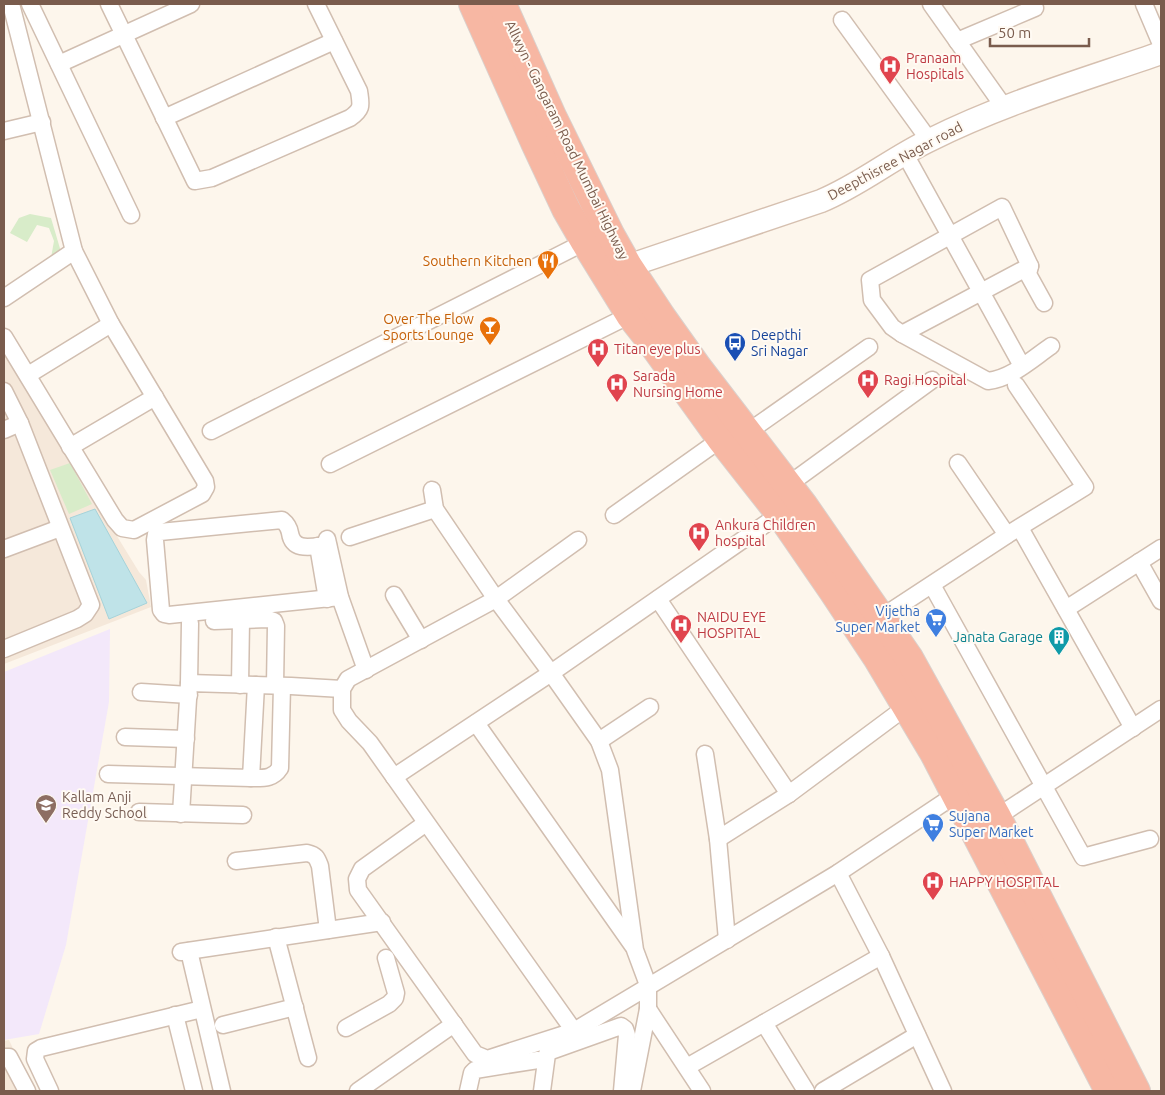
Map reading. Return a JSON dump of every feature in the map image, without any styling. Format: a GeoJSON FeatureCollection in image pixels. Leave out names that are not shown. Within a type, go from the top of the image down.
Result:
{"type":"FeatureCollection","features":[{"type":"Feature","properties":{"kind":"highway","name":"Allwyn - Gangaram Road Mumbai Highway"},"geometry":{"type":"LineString","coordinates":[[473,4],[566,209],[585,242],[630,316],[649,339],[721,439],[780,514],[878,659],[934,753],[1109,1091]]}},
{"type":"Feature","properties":{"kind":"highway","name":"Allwyn - Gangaram Road Mumbai Highway"},"geometry":{"type":"LineString","coordinates":[[502,4],[610,234],[628,266],[693,361],[788,485],[909,658],[997,818],[1136,1091]]}},
{"type":"Feature","properties":{"kind":"highway"},"geometry":{"type":"LineString","coordinates":[[515,98],[540,87]]}},
{"type":"Feature","properties":{"kind":"street"},"geometry":{"type":"LineString","coordinates":[[4,337],[115,520],[122,528],[134,530],[202,494],[206,487],[205,481],[111,324],[74,251],[42,122],[10,22],[11,4]]}},
{"type":"Feature","properties":{"kind":"street"},"geometry":{"type":"LineString","coordinates":[[30,4],[131,214]]}},
{"type":"Feature","properties":{"kind":"street"},"geometry":{"type":"LineString","coordinates":[[109,4],[195,181],[212,178],[358,113],[361,106],[359,91],[316,4]]}},
{"type":"Feature","properties":{"kind":"street"},"geometry":{"type":"LineString","coordinates":[[58,64],[191,4]]}},
{"type":"Feature","properties":{"kind":"street"},"geometry":{"type":"LineString","coordinates":[[931,4],[1004,106]]}},
{"type":"Feature","properties":{"kind":"street"},"geometry":{"type":"LineString","coordinates":[[1144,4],[1161,44]]}},
{"type":"Feature","properties":{"kind":"street"},"geometry":{"type":"LineString","coordinates":[[957,42],[1039,5]]}},
{"type":"Feature","properties":{"kind":"street"},"geometry":{"type":"LineString","coordinates":[[842,20],[929,140]]}},
{"type":"Feature","properties":{"kind":"street"},"geometry":{"type":"LineString","coordinates":[[164,118],[334,41]]}},
{"type":"Feature","properties":{"kind":"street","name":"Deepthisree Nagar road"},"geometry":{"type":"LineString","coordinates":[[628,266],[831,197],[929,140],[1004,106],[1161,53]]}},
{"type":"Feature","properties":{"kind":"street"},"geometry":{"type":"LineString","coordinates":[[4,131],[42,122]]}},
{"type":"Feature","properties":{"kind":"street"},"geometry":{"type":"LineString","coordinates":[[905,154],[1022,366]]}},
{"type":"Feature","properties":{"kind":"street"},"geometry":{"type":"LineString","coordinates":[[1044,303],[1028,274],[1030,266],[1002,207],[870,280],[872,300],[892,327],[988,381],[1000,379],[1051,346]]}},
{"type":"Feature","properties":{"kind":"street"},"geometry":{"type":"LineString","coordinates":[[210,431],[585,242]]}},
{"type":"Feature","properties":{"kind":"street"},"geometry":{"type":"LineString","coordinates":[[4,298],[74,251]]}},
{"type":"Feature","properties":{"kind":"street"},"geometry":{"type":"LineString","coordinates":[[902,334],[1030,266]]}},
{"type":"Feature","properties":{"kind":"street"},"geometry":{"type":"LineString","coordinates":[[330,464],[630,316]]}},
{"type":"Feature","properties":{"kind":"street"},"geometry":{"type":"LineString","coordinates":[[28,375],[111,324]]}},
{"type":"Feature","properties":{"kind":"street"},"geometry":{"type":"LineString","coordinates":[[748,432],[869,347]]}},
{"type":"Feature","properties":{"kind":"street"},"geometry":{"type":"LineString","coordinates":[[788,485],[932,380]]}},
{"type":"Feature","properties":{"kind":"street"},"geometry":{"type":"LineString","coordinates":[[882,617],[1086,487],[1016,385]]}},
{"type":"Feature","properties":{"kind":"street"},"geometry":{"type":"LineString","coordinates":[[4,391],[20,424],[91,605],[85,614],[4,649]]}},
{"type":"Feature","properties":{"kind":"street"},"geometry":{"type":"LineString","coordinates":[[70,447],[155,397]]}},
{"type":"Feature","properties":{"kind":"street"},"geometry":{"type":"LineString","coordinates":[[4,430],[20,424]]}},
{"type":"Feature","properties":{"kind":"street"},"geometry":{"type":"LineString","coordinates":[[614,515],[721,439]]}},
{"type":"Feature","properties":{"kind":"street"},"geometry":{"type":"LineString","coordinates":[[958,463],[1014,532],[1066,609],[1133,728]]}},
{"type":"Feature","properties":{"kind":"street"},"geometry":{"type":"LineString","coordinates":[[432,490],[435,509],[496,599],[552,673],[599,741],[610,770],[635,950],[648,985],[648,1009],[630,1090]]}},
{"type":"Feature","properties":{"kind":"street"},"geometry":{"type":"LineString","coordinates":[[350,537],[435,509]]}},
{"type":"Feature","properties":{"kind":"street"},"geometry":{"type":"LineString","coordinates":[[394,778],[552,673],[780,514]]}},
{"type":"Feature","properties":{"kind":"street"},"geometry":{"type":"LineString","coordinates":[[333,598],[164,614],[161,610],[156,534],[160,532],[282,520],[289,527],[291,538],[296,545],[302,547],[324,543],[333,598],[366,670]]}},
{"type":"Feature","properties":{"kind":"street"},"geometry":{"type":"LineString","coordinates":[[4,549],[60,528]]}},
{"type":"Feature","properties":{"kind":"street"},"geometry":{"type":"LineString","coordinates":[[574,1031],[370,743],[349,721],[342,710],[342,689],[348,679],[496,599],[578,540]]}},
{"type":"Feature","properties":{"kind":"street"},"geometry":{"type":"LineString","coordinates":[[1066,609],[1161,548]]}},
{"type":"Feature","properties":{"kind":"street"},"geometry":{"type":"LineString","coordinates":[[1139,562],[1161,601]]}},
{"type":"Feature","properties":{"kind":"street"},"geometry":{"type":"LineString","coordinates":[[932,585],[1083,858],[1150,839]]}},
{"type":"Feature","properties":{"kind":"street"},"geometry":{"type":"LineString","coordinates":[[394,595],[421,640]]}},
{"type":"Feature","properties":{"kind":"street"},"geometry":{"type":"LineString","coordinates":[[658,599],[789,794]]}},
{"type":"Feature","properties":{"kind":"street"},"geometry":{"type":"LineString","coordinates":[[108,774],[268,778],[276,774],[280,768],[279,686],[276,626],[274,621],[268,619],[157,624]]}},
{"type":"Feature","properties":{"kind":"street"},"geometry":{"type":"LineString","coordinates":[[241,620],[248,685],[251,778]]}},
{"type":"Feature","properties":{"kind":"street"},"geometry":{"type":"LineString","coordinates":[[181,814],[189,689],[190,622]]}},
{"type":"Feature","properties":{"kind":"street"},"geometry":{"type":"LineString","coordinates":[[141,692],[248,685],[342,689]]}},
{"type":"Feature","properties":{"kind":"street"},"geometry":{"type":"LineString","coordinates":[[599,741],[650,707]]}},
{"type":"Feature","properties":{"kind":"street"},"geometry":{"type":"LineString","coordinates":[[718,839],[789,794],[906,707]]}},
{"type":"Feature","properties":{"kind":"street"},"geometry":{"type":"LineString","coordinates":[[997,818],[1161,709]]}},
{"type":"Feature","properties":{"kind":"street"},"geometry":{"type":"LineString","coordinates":[[476,723],[635,950]]}},
{"type":"Feature","properties":{"kind":"street"},"geometry":{"type":"LineString","coordinates":[[125,737],[186,739]]}},
{"type":"Feature","properties":{"kind":"street"},"geometry":{"type":"LineString","coordinates":[[705,754],[718,839],[727,940]]}},
{"type":"Feature","properties":{"kind":"street"},"geometry":{"type":"LineString","coordinates":[[426,823],[362,870],[357,879],[358,890],[360,896],[382,922],[475,1054],[487,1058],[574,1031],[838,873],[955,795]]}},
{"type":"Feature","properties":{"kind":"street"},"geometry":{"type":"LineString","coordinates":[[139,812],[244,815]]}},
{"type":"Feature","properties":{"kind":"street"},"geometry":{"type":"LineString","coordinates":[[236,861],[307,853],[314,855],[320,866],[328,930]]}},
{"type":"Feature","properties":{"kind":"street"},"geometry":{"type":"LineString","coordinates":[[838,873],[881,956],[943,1091]]}},
{"type":"Feature","properties":{"kind":"street"},"geometry":{"type":"LineString","coordinates":[[220,1091],[202,1008],[185,952],[382,922]]}},
{"type":"Feature","properties":{"kind":"street"},"geometry":{"type":"LineString","coordinates":[[276,938],[308,1058]]}},
{"type":"Feature","properties":{"kind":"street"},"geometry":{"type":"LineString","coordinates":[[687,1067],[881,956]]}},
{"type":"Feature","properties":{"kind":"street"},"geometry":{"type":"LineString","coordinates":[[346,1028],[394,1000],[396,993],[387,964],[410,962]]}},
{"type":"Feature","properties":{"kind":"street"},"geometry":{"type":"LineString","coordinates":[[223,1025],[295,1007]]}},
{"type":"Feature","properties":{"kind":"street"},"geometry":{"type":"LineString","coordinates":[[50,1091],[35,1059],[36,1051],[41,1048],[202,1008]]}},
{"type":"Feature","properties":{"kind":"street"},"geometry":{"type":"LineString","coordinates":[[648,1009],[702,1091]]}},
{"type":"Feature","properties":{"kind":"street"},"geometry":{"type":"LineString","coordinates":[[175,1015],[194,1091]]}},
{"type":"Feature","properties":{"kind":"street"},"geometry":{"type":"LineString","coordinates":[[764,1023],[806,1091]]}},
{"type":"Feature","properties":{"kind":"street"},"geometry":{"type":"LineString","coordinates":[[358,1091],[454,1024]]}},
{"type":"Feature","properties":{"kind":"street"},"geometry":{"type":"LineString","coordinates":[[542,1091],[548,1054],[620,1026],[625,1029],[627,1035],[630,1090]]}},
{"type":"Feature","properties":{"kind":"street"},"geometry":{"type":"LineString","coordinates":[[823,1091],[918,1034]]}},
{"type":"Feature","properties":{"kind":"street"},"geometry":{"type":"LineString","coordinates":[[533,1091],[540,1042]]}},
{"type":"Feature","properties":{"kind":"street"},"geometry":{"type":"LineString","coordinates":[[457,1091],[475,1054]]}},
{"type":"Feature","properties":{"kind":"street"},"geometry":{"type":"LineString","coordinates":[[4,1057],[10,1057],[14,1062],[27,1091]]}},
{"type":"Feature","properties":{"kind":"street"},"geometry":{"type":"LineString","coordinates":[[468,1091],[472,1073],[475,1070],[538,1060]]}},
{"type":"Feature","properties":{"kind":"shaded area"},"geometry":{"type":"Polygon","coordinates":[[[4,352],[139,572],[146,580],[151,607],[4,664],[4,352]]]}},
{"type":"Feature","properties":{"kind":"shaded area","name":"Kallam Anji Reddy School"},"geometry":{"type":"Polygon","coordinates":[[[110,629],[109,702],[66,945],[39,1034],[4,1040],[4,672],[110,629]]]}},
{"type":"Feature","properties":{"kind":"shaded area"},"geometry":{"type":"Polygon","coordinates":[[[9,1040],[33,1091],[4,1091],[4,1041],[9,1040]]]}},
{"type":"Feature","properties":{"kind":"green space"},"geometry":{"type":"Polygon","coordinates":[[[30,214],[51,218],[64,262],[51,258],[54,241],[49,228],[37,225],[27,242],[10,233],[19,218],[30,214]]]}},
{"type":"Feature","properties":{"kind":"green space"},"geometry":{"type":"Polygon","coordinates":[[[70,463],[92,504],[69,514],[50,470],[70,463]]]}},
{"type":"Feature","properties":{"kind":"water"},"geometry":{"type":"Polygon","coordinates":[[[95,509],[147,603],[109,619],[70,518],[95,509]]]}},
{"type":"Feature","properties":{"kind":"place","name":"Pranaam Hospitals"},"geometry":{"type":"Point","coordinates":[890,85]}},
{"type":"Feature","properties":{"kind":"place","name":"Southern Kitchen"},"geometry":{"type":"Point","coordinates":[548,280]}},
{"type":"Feature","properties":{"kind":"place","name":"Over The Flow Sports Lounge"},"geometry":{"type":"Point","coordinates":[490,346]}},
{"type":"Feature","properties":{"kind":"place","name":"Deepthi Sri Nagar"},"geometry":{"type":"Point","coordinates":[735,362]}},
{"type":"Feature","properties":{"kind":"place","name":"Titan eye plus"},"geometry":{"type":"Point","coordinates":[598,368]}},
{"type":"Feature","properties":{"kind":"place","name":"Ragi Hospital"},"geometry":{"type":"Point","coordinates":[868,399]}},
{"type":"Feature","properties":{"kind":"place","name":"Sarada Nursing Home"},"geometry":{"type":"Point","coordinates":[617,403]}},
{"type":"Feature","properties":{"kind":"place","name":"Ankura Children hospital"},"geometry":{"type":"Point","coordinates":[699,552]}},
{"type":"Feature","properties":{"kind":"place","name":"Vijetha Super Market"},"geometry":{"type":"Point","coordinates":[936,638]}},
{"type":"Feature","properties":{"kind":"place","name":"NAIDU EYE HOSPITAL"},"geometry":{"type":"Point","coordinates":[681,644]}},
{"type":"Feature","properties":{"kind":"place","name":"Janata Garage"},"geometry":{"type":"Point","coordinates":[1059,656]}},
{"type":"Feature","properties":{"kind":"place","name":"Kallam Anji Reddy School"},"geometry":{"type":"Point","coordinates":[46,824]}},
{"type":"Feature","properties":{"kind":"place","name":"Sujana Super Market"},"geometry":{"type":"Point","coordinates":[933,843]}},
{"type":"Feature","properties":{"kind":"place","name":"HAPPY HOSPITAL"},"geometry":{"type":"Point","coordinates":[933,901]}}]}
